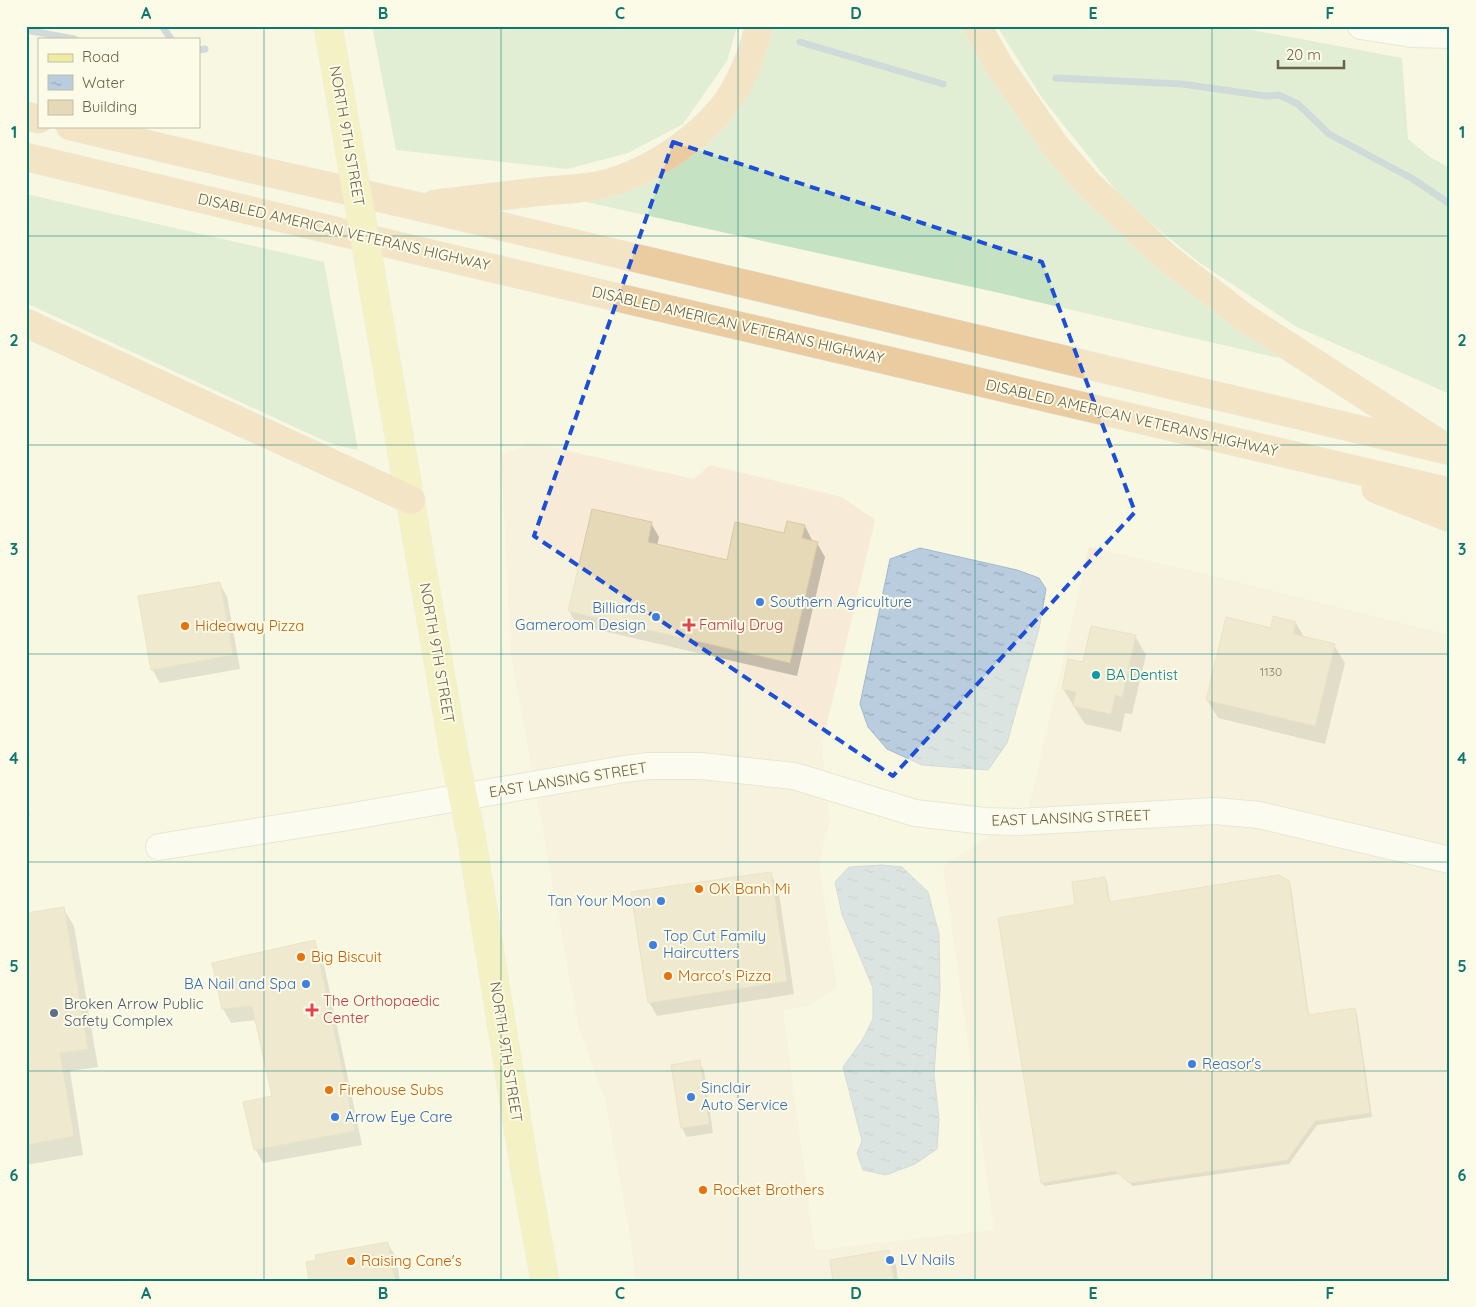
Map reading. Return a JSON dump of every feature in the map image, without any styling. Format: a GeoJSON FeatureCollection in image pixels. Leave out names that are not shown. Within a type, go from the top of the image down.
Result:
{"type":"FeatureCollection","features":[{"type":"Feature","properties":{"kind":"highway"},"geometry":{"type":"LineString","coordinates":[[416,206],[601,185],[631,176],[658,162],[701,130],[732,94],[754,47],[760,26]]}},
{"type":"Feature","properties":{"kind":"highway"},"geometry":{"type":"LineString","coordinates":[[977,26],[1000,66],[1056,147],[1088,184],[1160,252],[1245,318],[1450,451]]}},
{"type":"Feature","properties":{"kind":"highway"},"geometry":{"type":"LineString","coordinates":[[78,128],[1450,451]]}},
{"type":"Feature","properties":{"kind":"highway","name":"DISABLED AMERICAN VETERANS HIGHWAY"},"geometry":{"type":"LineString","coordinates":[[26,157],[1450,492]]}},
{"type":"Feature","properties":{"kind":"highway"},"geometry":{"type":"LineString","coordinates":[[26,323],[411,500]]}},
{"type":"Feature","properties":{"kind":"highway"},"geometry":{"type":"LineString","coordinates":[[1284,453],[1450,518]]}},
{"type":"Feature","properties":{"kind":"main road","name":"NORTH 9TH STREET"},"geometry":{"type":"LineString","coordinates":[[328,26],[471,836],[523,1161],[545,1281]]}},
{"type":"Feature","properties":{"kind":"street"},"geometry":{"type":"LineString","coordinates":[[1361,26],[1412,34],[1450,34]]}},
{"type":"Feature","properties":{"kind":"street","name":"EAST LANSING STREET"},"geometry":{"type":"LineString","coordinates":[[159,847],[463,797],[624,768],[701,766],[794,776],[915,812],[985,822],[1019,822],[1215,811],[1259,816],[1450,860]]}},
{"type":"Feature","properties":{"kind":"highlighted area"},"geometry":{"type":"Polygon","coordinates":[[[673,142],[1042,262],[1135,512],[893,776],[534,536],[673,142]]]}},
{"type":"Feature","properties":{"kind":"shaded area"},"geometry":{"type":"Polygon","coordinates":[[[532,443],[694,479],[710,465],[842,497],[875,520],[822,745],[830,820],[819,862],[837,987],[808,1006],[783,1010],[815,1250],[994,1230],[943,867],[1028,810],[1089,547],[1198,572],[1450,635],[1450,1281],[636,1281],[628,1225],[605,1100],[578,1026],[511,656],[501,454],[532,443]]]}},
{"type":"Feature","properties":{"kind":"green space"},"geometry":{"type":"Polygon","coordinates":[[[372,26],[737,26],[727,61],[683,124],[628,153],[567,169],[396,150],[372,26]]]}},
{"type":"Feature","properties":{"kind":"green space"},"geometry":{"type":"Polygon","coordinates":[[[771,26],[965,26],[984,61],[1054,167],[1161,269],[1273,350],[1278,358],[995,292],[572,199],[647,179],[771,26]]]}},
{"type":"Feature","properties":{"kind":"green space"},"geometry":{"type":"Polygon","coordinates":[[[997,26],[1226,26],[1402,58],[1408,139],[1430,157],[1450,168],[1450,394],[1297,327],[1200,263],[1126,203],[1042,98],[997,26]]]}},
{"type":"Feature","properties":{"kind":"green space"},"geometry":{"type":"Polygon","coordinates":[[[26,194],[324,262],[358,450],[335,445],[316,437],[26,303],[26,194]]]}},
{"type":"Feature","properties":{"kind":"water"},"geometry":{"type":"Polygon","coordinates":[[[920,548],[1017,570],[1039,578],[1046,589],[1039,629],[1007,743],[988,770],[922,765],[887,749],[868,727],[860,704],[890,559],[920,548]]]}},
{"type":"Feature","properties":{"kind":"water"},"geometry":{"type":"Polygon","coordinates":[[[882,865],[902,867],[928,892],[939,934],[940,989],[934,1074],[939,1119],[937,1149],[915,1164],[886,1175],[863,1170],[857,1153],[862,1141],[843,1067],[863,1039],[873,1019],[873,988],[842,914],[835,882],[849,867],[882,865]]]}},
{"type":"Feature","properties":{"kind":"building"},"geometry":{"type":"Polygon","coordinates":[[[592,509],[652,522],[648,542],[727,560],[735,522],[784,533],[787,521],[805,525],[802,538],[818,542],[790,663],[568,611],[592,509]]]}},
{"type":"Feature","properties":{"kind":"building","name":"Hideaway Pizza"},"geometry":{"type":"Polygon","coordinates":[[[220,582],[233,655],[151,670],[138,596],[220,582]]]}},
{"type":"Feature","properties":{"kind":"building"},"geometry":{"type":"Polygon","coordinates":[[[1273,616],[1296,622],[1293,634],[1335,644],[1315,726],[1206,700],[1226,617],[1271,628],[1273,616]]]}},
{"type":"Feature","properties":{"kind":"building","name":"BA Dentist"},"geometry":{"type":"Polygon","coordinates":[[[1091,626],[1136,635],[1122,697],[1115,695],[1111,714],[1073,706],[1076,692],[1062,689],[1068,659],[1083,662],[1091,626]]]}},
{"type":"Feature","properties":{"kind":"building"},"geometry":{"type":"Polygon","coordinates":[[[771,872],[787,981],[648,1003],[631,892],[771,872]]]}},
{"type":"Feature","properties":{"kind":"building","name":"Reasor's"},"geometry":{"type":"Polygon","coordinates":[[[1279,875],[1289,881],[1308,1015],[1355,1008],[1370,1113],[1315,1121],[1287,1160],[1130,1183],[1115,1171],[1041,1183],[998,918],[1075,905],[1072,882],[1105,877],[1109,902],[1279,875]]]}},
{"type":"Feature","properties":{"kind":"building","name":"Broken Arrow Public Safety Complex"},"geometry":{"type":"Polygon","coordinates":[[[64,907],[88,1049],[60,1053],[74,1136],[26,1145],[26,913],[64,907]]]}},
{"type":"Feature","properties":{"kind":"building"},"geometry":{"type":"Polygon","coordinates":[[[315,940],[355,1131],[254,1150],[243,1102],[272,1096],[252,1006],[222,1009],[212,963],[315,940]]]}},
{"type":"Feature","properties":{"kind":"building","name":"Sinclair Auto Service"},"geometry":{"type":"Polygon","coordinates":[[[700,1060],[709,1124],[681,1128],[671,1065],[700,1060]]]}},
{"type":"Feature","properties":{"kind":"building","name":"Raising Cane's"},"geometry":{"type":"Polygon","coordinates":[[[388,1242],[395,1281],[309,1281],[306,1262],[316,1260],[315,1255],[388,1242]]]}},
{"type":"Feature","properties":{"kind":"building"},"geometry":{"type":"Polygon","coordinates":[[[889,1250],[894,1281],[833,1281],[830,1260],[889,1250]]]}},
{"type":"Feature","properties":{"kind":"waterway"},"geometry":{"type":"LineString","coordinates":[[162,26],[170,38]]}},
{"type":"Feature","properties":{"kind":"waterway"},"geometry":{"type":"LineString","coordinates":[[26,30],[69,38]]}},
{"type":"Feature","properties":{"kind":"waterway"},"geometry":{"type":"LineString","coordinates":[[800,42],[943,84]]}},
{"type":"Feature","properties":{"kind":"waterway"},"geometry":{"type":"LineString","coordinates":[[200,50],[205,49]]}},
{"type":"Feature","properties":{"kind":"waterway"},"geometry":{"type":"LineString","coordinates":[[1056,78],[1182,84],[1266,96],[1279,95],[1298,104],[1329,134],[1413,179],[1450,204]]}},
{"type":"Feature","properties":{"kind":"place","name":"Southern Agriculture"},"geometry":{"type":"Point","coordinates":[760,602]}},
{"type":"Feature","properties":{"kind":"place","name":"Billiards Gameroom Design"},"geometry":{"type":"Point","coordinates":[656,617]}},
{"type":"Feature","properties":{"kind":"place","name":"Family Drug"},"geometry":{"type":"Point","coordinates":[689,625]}},
{"type":"Feature","properties":{"kind":"place","name":"Hideaway Pizza"},"geometry":{"type":"Point","coordinates":[185,626]}},
{"type":"Feature","properties":{"kind":"place","name":"BA Dentist"},"geometry":{"type":"Point","coordinates":[1096,675]}},
{"type":"Feature","properties":{"kind":"place","name":"OK Banh Mi"},"geometry":{"type":"Point","coordinates":[699,889]}},
{"type":"Feature","properties":{"kind":"place","name":"Tan Your Moon"},"geometry":{"type":"Point","coordinates":[661,901]}},
{"type":"Feature","properties":{"kind":"place","name":"Top Cut Family Haircutters"},"geometry":{"type":"Point","coordinates":[653,945]}},
{"type":"Feature","properties":{"kind":"place","name":"Big Biscuit"},"geometry":{"type":"Point","coordinates":[301,957]}},
{"type":"Feature","properties":{"kind":"place","name":"Marco's Pizza"},"geometry":{"type":"Point","coordinates":[668,976]}},
{"type":"Feature","properties":{"kind":"place","name":"BA Nail and Spa"},"geometry":{"type":"Point","coordinates":[306,984]}},
{"type":"Feature","properties":{"kind":"place","name":"The Orthopaedic Center"},"geometry":{"type":"Point","coordinates":[312,1010]}},
{"type":"Feature","properties":{"kind":"place","name":"Broken Arrow Public Safety Complex"},"geometry":{"type":"Point","coordinates":[54,1013]}},
{"type":"Feature","properties":{"kind":"place","name":"Reasor's"},"geometry":{"type":"Point","coordinates":[1192,1064]}},
{"type":"Feature","properties":{"kind":"place","name":"Firehouse Subs"},"geometry":{"type":"Point","coordinates":[329,1090]}},
{"type":"Feature","properties":{"kind":"place","name":"Sinclair Auto Service"},"geometry":{"type":"Point","coordinates":[691,1097]}},
{"type":"Feature","properties":{"kind":"place","name":"Arrow Eye Care"},"geometry":{"type":"Point","coordinates":[335,1117]}},
{"type":"Feature","properties":{"kind":"place","name":"Rocket Brothers"},"geometry":{"type":"Point","coordinates":[703,1190]}},
{"type":"Feature","properties":{"kind":"place","name":"LV Nails"},"geometry":{"type":"Point","coordinates":[890,1260]}},
{"type":"Feature","properties":{"kind":"place","name":"Raising Cane's"},"geometry":{"type":"Point","coordinates":[351,1261]}}]}
